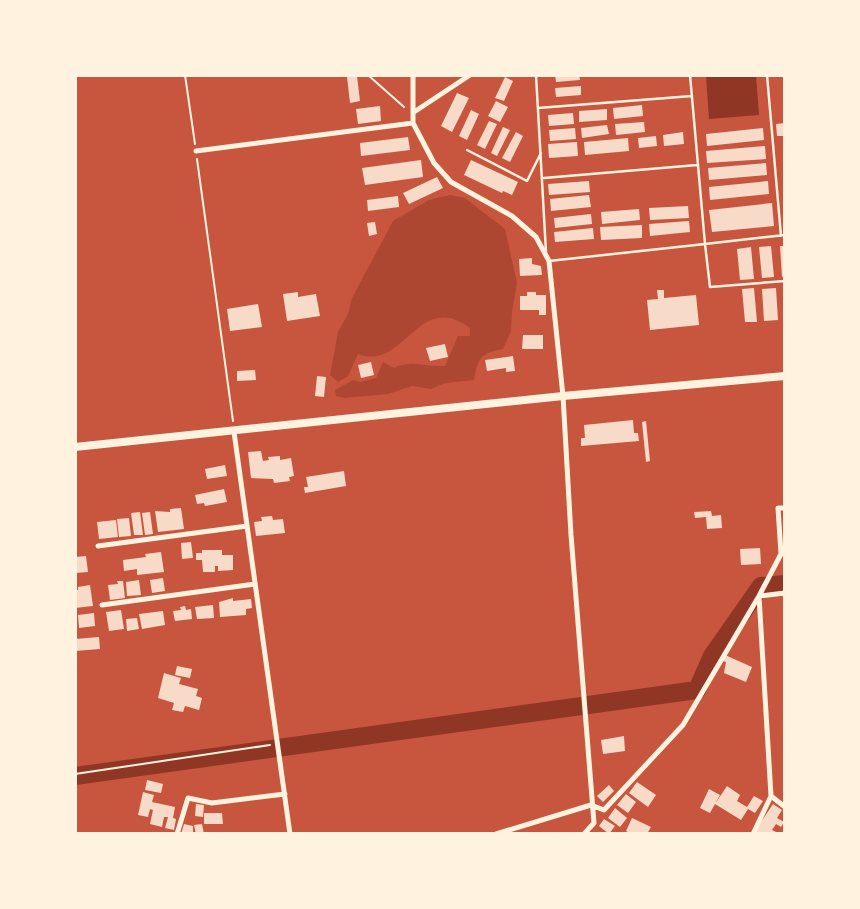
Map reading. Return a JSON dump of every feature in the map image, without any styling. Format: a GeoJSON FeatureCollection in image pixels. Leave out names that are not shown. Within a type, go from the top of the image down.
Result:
{"type":"FeatureCollection","features":[{"type":"Feature","properties":{"kind":"main road"},"geometry":{"type":"LineString","coordinates":[[75,447],[563,396],[785,376]]}},
{"type":"Feature","properties":{"kind":"street"},"geometry":{"type":"LineString","coordinates":[[414,112],[471,75]]}},
{"type":"Feature","properties":{"kind":"street"},"geometry":{"type":"LineString","coordinates":[[413,77],[413,123],[433,163],[451,182],[512,216],[536,237],[547,259],[563,396],[590,805],[594,823],[584,834]]}},
{"type":"Feature","properties":{"kind":"street"},"geometry":{"type":"LineString","coordinates":[[196,152],[413,123]]}},
{"type":"Feature","properties":{"kind":"street"},"geometry":{"type":"LineString","coordinates":[[234,432],[290,834]]}},
{"type":"Feature","properties":{"kind":"street"},"geometry":{"type":"LineString","coordinates":[[496,834],[590,805],[604,810],[683,725],[781,554],[779,508],[785,508]]}},
{"type":"Feature","properties":{"kind":"street"},"geometry":{"type":"LineString","coordinates":[[97,546],[247,526]]}},
{"type":"Feature","properties":{"kind":"street"},"geometry":{"type":"LineString","coordinates":[[102,605],[255,584]]}},
{"type":"Feature","properties":{"kind":"street"},"geometry":{"type":"LineString","coordinates":[[759,596],[785,593]]}},
{"type":"Feature","properties":{"kind":"street"},"geometry":{"type":"LineString","coordinates":[[753,834],[771,796],[759,596]]}},
{"type":"Feature","properties":{"kind":"street"},"geometry":{"type":"LineString","coordinates":[[177,834],[188,798],[212,803],[285,794]]}},
{"type":"Feature","properties":{"kind":"street"},"geometry":{"type":"LineString","coordinates":[[771,796],[785,807]]}},
{"type":"Feature","properties":{"kind":"lane"},"geometry":{"type":"LineString","coordinates":[[536,75],[547,259],[783,235],[767,75]]}},
{"type":"Feature","properties":{"kind":"lane"},"geometry":{"type":"LineString","coordinates":[[690,75],[709,288],[785,281]]}},
{"type":"Feature","properties":{"kind":"lane"},"geometry":{"type":"LineString","coordinates":[[538,108],[692,96]]}},
{"type":"Feature","properties":{"kind":"lane"},"geometry":{"type":"LineString","coordinates":[[467,150],[527,181],[541,152]]}},
{"type":"Feature","properties":{"kind":"lane"},"geometry":{"type":"LineString","coordinates":[[543,178],[697,165]]}},
{"type":"Feature","properties":{"kind":"path"},"geometry":{"type":"LineString","coordinates":[[185,75],[234,432]]}},
{"type":"Feature","properties":{"kind":"path"},"geometry":{"type":"LineString","coordinates":[[368,75],[414,112]]}},
{"type":"Feature","properties":{"kind":"path"},"geometry":{"type":"LineString","coordinates":[[75,774],[278,744]]}},
{"type":"Feature","properties":{"kind":"shaded area"},"geometry":{"type":"Polygon","coordinates":[[[706,75],[756,75],[759,115],[709,119],[706,75]]]}},
{"type":"Feature","properties":{"kind":"shaded area"},"geometry":{"type":"Polygon","coordinates":[[[450,195],[465,198],[505,229],[517,283],[511,331],[503,349],[481,358],[474,380],[445,383],[431,389],[412,386],[388,394],[344,398],[336,396],[335,390],[353,380],[360,382],[376,378],[383,362],[394,368],[412,364],[445,366],[458,336],[470,336],[470,328],[452,319],[437,318],[424,324],[388,352],[374,356],[358,354],[348,376],[338,382],[330,375],[338,332],[348,314],[352,298],[393,221],[429,200],[450,195]]]}},
{"type":"Feature","properties":{"kind":"building"},"geometry":{"type":"Polygon","coordinates":[[[555,75],[579,75],[580,80],[556,82],[555,75]]]}},
{"type":"Feature","properties":{"kind":"building"},"geometry":{"type":"Polygon","coordinates":[[[357,76],[360,101],[350,103],[347,77],[357,76]]]}},
{"type":"Feature","properties":{"kind":"building"},"geometry":{"type":"Polygon","coordinates":[[[505,77],[513,81],[504,101],[495,98],[505,77]]]}},
{"type":"Feature","properties":{"kind":"building"},"geometry":{"type":"Polygon","coordinates":[[[581,86],[581,95],[556,97],[555,88],[581,86]]]}},
{"type":"Feature","properties":{"kind":"building"},"geometry":{"type":"Polygon","coordinates":[[[457,93],[469,98],[452,132],[441,126],[457,93]]]}},
{"type":"Feature","properties":{"kind":"building"},"geometry":{"type":"Polygon","coordinates":[[[496,101],[508,107],[500,122],[488,116],[496,101]]]}},
{"type":"Feature","properties":{"kind":"building"},"geometry":{"type":"Polygon","coordinates":[[[642,105],[643,116],[614,119],[613,108],[642,105]]]}},
{"type":"Feature","properties":{"kind":"building"},"geometry":{"type":"Polygon","coordinates":[[[380,106],[381,121],[358,124],[356,109],[380,106]]]}},
{"type":"Feature","properties":{"kind":"building"},"geometry":{"type":"Polygon","coordinates":[[[607,109],[607,120],[579,122],[579,111],[607,109]]]}},
{"type":"Feature","properties":{"kind":"building"},"geometry":{"type":"Polygon","coordinates":[[[471,110],[479,114],[467,140],[459,136],[471,110]]]}},
{"type":"Feature","properties":{"kind":"building"},"geometry":{"type":"Polygon","coordinates":[[[573,113],[574,124],[549,126],[548,115],[573,113]]]}},
{"type":"Feature","properties":{"kind":"building"},"geometry":{"type":"Polygon","coordinates":[[[489,121],[497,124],[485,149],[477,145],[489,121]]]}},
{"type":"Feature","properties":{"kind":"building"},"geometry":{"type":"Polygon","coordinates":[[[644,122],[645,132],[616,135],[615,124],[644,122]]]}},
{"type":"Feature","properties":{"kind":"building"},"geometry":{"type":"Polygon","coordinates":[[[785,123],[785,136],[777,136],[776,124],[785,123]]]}},
{"type":"Feature","properties":{"kind":"building"},"geometry":{"type":"Polygon","coordinates":[[[607,125],[609,134],[582,138],[581,128],[607,125]]]}},
{"type":"Feature","properties":{"kind":"building"},"geometry":{"type":"Polygon","coordinates":[[[503,127],[510,130],[497,156],[491,153],[503,127]]]}},
{"type":"Feature","properties":{"kind":"building"},"geometry":{"type":"Polygon","coordinates":[[[575,128],[576,139],[550,141],[549,130],[575,128]]]}},
{"type":"Feature","properties":{"kind":"building"},"geometry":{"type":"Polygon","coordinates":[[[763,128],[764,140],[707,146],[706,134],[763,128]]]}},
{"type":"Feature","properties":{"kind":"building"},"geometry":{"type":"Polygon","coordinates":[[[516,132],[523,136],[510,162],[502,158],[516,132]]]}},
{"type":"Feature","properties":{"kind":"building"},"geometry":{"type":"Polygon","coordinates":[[[683,132],[684,144],[664,146],[663,135],[683,132]]]}},
{"type":"Feature","properties":{"kind":"building"},"geometry":{"type":"Polygon","coordinates":[[[656,136],[657,146],[639,148],[638,138],[656,136]]]}},
{"type":"Feature","properties":{"kind":"building"},"geometry":{"type":"Polygon","coordinates":[[[408,137],[410,150],[361,156],[360,143],[408,137]]]}},
{"type":"Feature","properties":{"kind":"building"},"geometry":{"type":"Polygon","coordinates":[[[628,138],[629,151],[585,155],[584,142],[628,138]]]}},
{"type":"Feature","properties":{"kind":"building"},"geometry":{"type":"Polygon","coordinates":[[[577,142],[578,156],[549,158],[548,144],[577,142]]]}},
{"type":"Feature","properties":{"kind":"building"},"geometry":{"type":"Polygon","coordinates":[[[765,146],[766,159],[707,163],[706,151],[765,146]]]}},
{"type":"Feature","properties":{"kind":"building"},"geometry":{"type":"Polygon","coordinates":[[[421,160],[423,177],[365,185],[362,168],[421,160]]]}},
{"type":"Feature","properties":{"kind":"building"},"geometry":{"type":"Polygon","coordinates":[[[471,160],[518,182],[512,195],[464,175],[471,160]]]}},
{"type":"Feature","properties":{"kind":"building"},"geometry":{"type":"Polygon","coordinates":[[[766,163],[767,175],[709,180],[708,168],[766,163]]]}},
{"type":"Feature","properties":{"kind":"building"},"geometry":{"type":"Polygon","coordinates":[[[437,177],[443,188],[409,204],[403,193],[437,177]]]}},
{"type":"Feature","properties":{"kind":"building"},"geometry":{"type":"Polygon","coordinates":[[[589,181],[590,192],[549,195],[548,184],[589,181]]]}},
{"type":"Feature","properties":{"kind":"building"},"geometry":{"type":"Polygon","coordinates":[[[768,181],[769,194],[710,200],[709,187],[768,181]]]}},
{"type":"Feature","properties":{"kind":"building"},"geometry":{"type":"Polygon","coordinates":[[[589,195],[591,207],[551,211],[550,199],[589,195]]]}},
{"type":"Feature","properties":{"kind":"building"},"geometry":{"type":"Polygon","coordinates":[[[398,196],[399,207],[368,211],[367,200],[398,196]]]}},
{"type":"Feature","properties":{"kind":"building"},"geometry":{"type":"Polygon","coordinates":[[[772,203],[774,226],[712,232],[709,210],[772,203]]]}},
{"type":"Feature","properties":{"kind":"building"},"geometry":{"type":"Polygon","coordinates":[[[688,206],[689,218],[650,220],[649,208],[688,206]]]}},
{"type":"Feature","properties":{"kind":"building"},"geometry":{"type":"Polygon","coordinates":[[[639,209],[640,220],[602,224],[601,212],[639,209]]]}},
{"type":"Feature","properties":{"kind":"building"},"geometry":{"type":"Polygon","coordinates":[[[591,214],[592,224],[555,228],[554,218],[591,214]]]}},
{"type":"Feature","properties":{"kind":"building"},"geometry":{"type":"Polygon","coordinates":[[[689,221],[690,232],[650,236],[649,224],[689,221]]]}},
{"type":"Feature","properties":{"kind":"building"},"geometry":{"type":"Polygon","coordinates":[[[375,222],[377,234],[369,236],[367,223],[375,222]]]}},
{"type":"Feature","properties":{"kind":"building"},"geometry":{"type":"Polygon","coordinates":[[[642,225],[642,238],[601,240],[600,227],[642,225]]]}},
{"type":"Feature","properties":{"kind":"building"},"geometry":{"type":"Polygon","coordinates":[[[593,228],[594,239],[555,242],[554,232],[593,228]]]}},
{"type":"Feature","properties":{"kind":"building"},"geometry":{"type":"Polygon","coordinates":[[[771,246],[774,277],[762,278],[759,247],[771,246]]]}},
{"type":"Feature","properties":{"kind":"building"},"geometry":{"type":"Polygon","coordinates":[[[780,246],[785,246],[785,276],[782,277],[780,246]]]}},
{"type":"Feature","properties":{"kind":"building"},"geometry":{"type":"Polygon","coordinates":[[[751,247],[754,279],[740,280],[737,249],[751,247]]]}},
{"type":"Feature","properties":{"kind":"building"},"geometry":{"type":"Polygon","coordinates":[[[532,258],[532,264],[541,266],[542,275],[520,276],[519,259],[532,258]]]}},
{"type":"Feature","properties":{"kind":"building"},"geometry":{"type":"Polygon","coordinates":[[[754,288],[757,322],[745,322],[742,289],[754,288]]]}},
{"type":"Feature","properties":{"kind":"building"},"geometry":{"type":"Polygon","coordinates":[[[776,288],[778,320],[764,321],[762,289],[776,288]]]}},
{"type":"Feature","properties":{"kind":"building"},"geometry":{"type":"Polygon","coordinates":[[[657,290],[664,290],[664,298],[696,295],[699,325],[650,330],[647,300],[658,299],[657,290]]]}},
{"type":"Feature","properties":{"kind":"building"},"geometry":{"type":"Polygon","coordinates":[[[298,292],[298,297],[316,294],[320,316],[287,321],[283,294],[298,292]]]}},
{"type":"Feature","properties":{"kind":"building"},"geometry":{"type":"Polygon","coordinates":[[[527,292],[546,295],[546,315],[539,315],[539,310],[520,310],[520,296],[527,296],[527,292]]]}},
{"type":"Feature","properties":{"kind":"building"},"geometry":{"type":"Polygon","coordinates":[[[258,304],[262,327],[230,331],[227,309],[258,304]]]}},
{"type":"Feature","properties":{"kind":"building"},"geometry":{"type":"Polygon","coordinates":[[[523,335],[543,335],[543,349],[522,349],[523,335]]]}},
{"type":"Feature","properties":{"kind":"building"},"geometry":{"type":"Polygon","coordinates":[[[445,344],[448,357],[430,361],[426,348],[445,344]]]}},
{"type":"Feature","properties":{"kind":"building"},"geometry":{"type":"Polygon","coordinates":[[[513,356],[515,371],[506,372],[506,368],[487,371],[485,360],[513,356]]]}},
{"type":"Feature","properties":{"kind":"building"},"geometry":{"type":"Polygon","coordinates":[[[371,362],[374,375],[361,378],[358,365],[371,362]]]}},
{"type":"Feature","properties":{"kind":"building"},"geometry":{"type":"Polygon","coordinates":[[[255,370],[256,380],[237,381],[237,371],[255,370]]]}},
{"type":"Feature","properties":{"kind":"building"},"geometry":{"type":"Polygon","coordinates":[[[317,376],[326,377],[324,397],[315,396],[317,376]]]}},
{"type":"Feature","properties":{"kind":"building"},"geometry":{"type":"Polygon","coordinates":[[[633,420],[634,433],[638,433],[639,441],[581,446],[581,438],[585,438],[584,425],[633,420]]]}},
{"type":"Feature","properties":{"kind":"building"},"geometry":{"type":"Polygon","coordinates":[[[646,421],[650,461],[646,462],[642,422],[646,421]]]}},
{"type":"Feature","properties":{"kind":"building"},"geometry":{"type":"Polygon","coordinates":[[[261,451],[263,461],[269,460],[268,457],[280,456],[280,460],[291,458],[294,476],[289,477],[290,481],[274,483],[273,479],[251,478],[248,452],[261,451]]]}},
{"type":"Feature","properties":{"kind":"building"},"geometry":{"type":"Polygon","coordinates":[[[225,465],[227,476],[207,479],[205,469],[225,465]]]}},
{"type":"Feature","properties":{"kind":"building"},"geometry":{"type":"Polygon","coordinates":[[[344,471],[346,486],[305,493],[304,487],[308,487],[306,477],[344,471]]]}},
{"type":"Feature","properties":{"kind":"building"},"geometry":{"type":"Polygon","coordinates":[[[224,489],[227,502],[205,506],[204,503],[197,504],[195,495],[224,489]]]}},
{"type":"Feature","properties":{"kind":"building"},"geometry":{"type":"Polygon","coordinates":[[[181,508],[184,529],[158,532],[155,511],[170,512],[170,509],[181,508]]]}},
{"type":"Feature","properties":{"kind":"building"},"geometry":{"type":"Polygon","coordinates":[[[711,511],[712,516],[721,515],[722,528],[707,529],[706,517],[695,518],[694,512],[711,511]]]}},
{"type":"Feature","properties":{"kind":"building"},"geometry":{"type":"Polygon","coordinates":[[[140,512],[143,535],[134,535],[131,513],[140,512]]]}},
{"type":"Feature","properties":{"kind":"building"},"geometry":{"type":"Polygon","coordinates":[[[150,512],[153,534],[145,535],[142,513],[150,512]]]}},
{"type":"Feature","properties":{"kind":"building"},"geometry":{"type":"Polygon","coordinates":[[[272,516],[273,520],[283,519],[285,533],[256,536],[254,522],[262,521],[261,517],[272,516]]]}},
{"type":"Feature","properties":{"kind":"building"},"geometry":{"type":"Polygon","coordinates":[[[129,518],[131,536],[119,537],[117,519],[129,518]]]}},
{"type":"Feature","properties":{"kind":"building"},"geometry":{"type":"Polygon","coordinates":[[[116,520],[118,537],[99,539],[97,522],[116,520]]]}},
{"type":"Feature","properties":{"kind":"building"},"geometry":{"type":"Polygon","coordinates":[[[191,542],[193,558],[182,559],[181,543],[191,542]]]}},
{"type":"Feature","properties":{"kind":"building"},"geometry":{"type":"Polygon","coordinates":[[[760,548],[761,564],[741,565],[740,549],[760,548]]]}},
{"type":"Feature","properties":{"kind":"building"},"geometry":{"type":"Polygon","coordinates":[[[202,550],[222,550],[222,555],[233,555],[233,570],[218,571],[218,566],[215,566],[215,572],[203,572],[202,560],[196,560],[196,553],[202,553],[202,550]]]}},
{"type":"Feature","properties":{"kind":"building"},"geometry":{"type":"Polygon","coordinates":[[[161,552],[164,572],[137,575],[137,569],[124,571],[123,560],[161,552]]]}},
{"type":"Feature","properties":{"kind":"building"},"geometry":{"type":"Polygon","coordinates":[[[86,556],[88,572],[75,573],[75,557],[86,556]]]}},
{"type":"Feature","properties":{"kind":"building"},"geometry":{"type":"Polygon","coordinates":[[[163,578],[165,591],[152,593],[150,580],[163,578]]]}},
{"type":"Feature","properties":{"kind":"building"},"geometry":{"type":"Polygon","coordinates":[[[139,580],[141,595],[127,596],[126,582],[139,580]]]}},
{"type":"Feature","properties":{"kind":"building"},"geometry":{"type":"Polygon","coordinates":[[[117,581],[123,581],[125,598],[110,600],[108,585],[118,584],[117,581]]]}},
{"type":"Feature","properties":{"kind":"building"},"geometry":{"type":"Polygon","coordinates":[[[90,585],[93,606],[75,608],[75,590],[90,585]]]}},
{"type":"Feature","properties":{"kind":"building"},"geometry":{"type":"Polygon","coordinates":[[[233,598],[233,601],[251,599],[252,608],[246,609],[246,615],[220,617],[219,602],[233,598]]]}},
{"type":"Feature","properties":{"kind":"building"},"geometry":{"type":"Polygon","coordinates":[[[213,605],[214,618],[197,619],[195,607],[213,605]]]}},
{"type":"Feature","properties":{"kind":"building"},"geometry":{"type":"Polygon","coordinates":[[[185,606],[186,610],[191,609],[192,619],[175,621],[173,611],[181,610],[180,607],[185,606]]]}},
{"type":"Feature","properties":{"kind":"building"},"geometry":{"type":"Polygon","coordinates":[[[121,610],[124,629],[109,631],[106,612],[121,610]]]}},
{"type":"Feature","properties":{"kind":"building"},"geometry":{"type":"Polygon","coordinates":[[[163,611],[165,625],[142,629],[139,614],[163,611]]]}},
{"type":"Feature","properties":{"kind":"building"},"geometry":{"type":"Polygon","coordinates":[[[94,613],[95,626],[79,628],[78,615],[94,613]]]}},
{"type":"Feature","properties":{"kind":"building"},"geometry":{"type":"Polygon","coordinates":[[[137,618],[139,629],[127,631],[126,619],[137,618]]]}},
{"type":"Feature","properties":{"kind":"building"},"geometry":{"type":"Polygon","coordinates":[[[99,637],[100,649],[75,651],[75,639],[99,637]]]}},
{"type":"Feature","properties":{"kind":"building"},"geometry":{"type":"Polygon","coordinates":[[[725,655],[752,667],[746,682],[724,673],[725,655]]]}},
{"type":"Feature","properties":{"kind":"building"},"geometry":{"type":"Polygon","coordinates":[[[177,666],[192,669],[190,678],[175,675],[177,666]]]}},
{"type":"Feature","properties":{"kind":"building"},"geometry":{"type":"Polygon","coordinates":[[[164,673],[181,678],[179,684],[198,689],[196,696],[202,698],[199,710],[185,706],[183,712],[172,710],[174,703],[158,698],[164,673]]]}},
{"type":"Feature","properties":{"kind":"building"},"geometry":{"type":"Polygon","coordinates":[[[624,736],[625,751],[603,754],[601,740],[624,736]]]}},
{"type":"Feature","properties":{"kind":"building"},"geometry":{"type":"Polygon","coordinates":[[[147,780],[163,784],[161,793],[145,790],[147,780]]]}},
{"type":"Feature","properties":{"kind":"building"},"geometry":{"type":"Polygon","coordinates":[[[637,782],[656,795],[648,807],[629,793],[637,782]]]}},
{"type":"Feature","properties":{"kind":"building"},"geometry":{"type":"Polygon","coordinates":[[[609,785],[614,791],[603,802],[597,796],[609,785]]]}},
{"type":"Feature","properties":{"kind":"building"},"geometry":{"type":"Polygon","coordinates":[[[727,786],[740,795],[737,801],[747,807],[754,796],[763,801],[755,813],[748,809],[741,820],[715,804],[727,786]]]}},
{"type":"Feature","properties":{"kind":"building"},"geometry":{"type":"Polygon","coordinates":[[[709,789],[720,795],[710,813],[700,808],[709,789]]]}},
{"type":"Feature","properties":{"kind":"building"},"geometry":{"type":"Polygon","coordinates":[[[143,792],[154,795],[152,802],[175,807],[174,830],[165,828],[168,817],[164,817],[162,827],[150,824],[153,810],[150,809],[148,817],[138,815],[143,792]]]}},
{"type":"Feature","properties":{"kind":"building"},"geometry":{"type":"Polygon","coordinates":[[[626,794],[636,802],[628,813],[617,805],[626,794]]]}},
{"type":"Feature","properties":{"kind":"building"},"geometry":{"type":"Polygon","coordinates":[[[196,804],[204,805],[203,817],[195,816],[196,804]]]}},
{"type":"Feature","properties":{"kind":"building"},"geometry":{"type":"Polygon","coordinates":[[[773,804],[782,810],[777,818],[784,822],[781,827],[776,824],[772,830],[776,832],[774,834],[759,834],[755,831],[773,804]]]}},
{"type":"Feature","properties":{"kind":"building"},"geometry":{"type":"Polygon","coordinates":[[[615,808],[627,818],[620,827],[608,818],[615,808]]]}},
{"type":"Feature","properties":{"kind":"building"},"geometry":{"type":"Polygon","coordinates":[[[204,813],[222,813],[223,824],[204,824],[204,813]]]}},
{"type":"Feature","properties":{"kind":"building"},"geometry":{"type":"Polygon","coordinates":[[[632,818],[651,827],[647,834],[631,834],[626,831],[632,818]]]}},
{"type":"Feature","properties":{"kind":"building"},"geometry":{"type":"Polygon","coordinates":[[[604,819],[615,826],[609,834],[599,826],[604,819]]]}},
{"type":"Feature","properties":{"kind":"building"},"geometry":{"type":"Polygon","coordinates":[[[184,824],[193,826],[193,834],[181,834],[184,824]]]}},
{"type":"Feature","properties":{"kind":"building"},"geometry":{"type":"Polygon","coordinates":[[[202,824],[204,834],[196,834],[194,825],[202,824]]]}},
{"type":"Feature","properties":{"kind":"waterway"},"geometry":{"type":"LineString","coordinates":[[75,776],[697,690],[712,656],[761,586],[785,584]]}}]}
